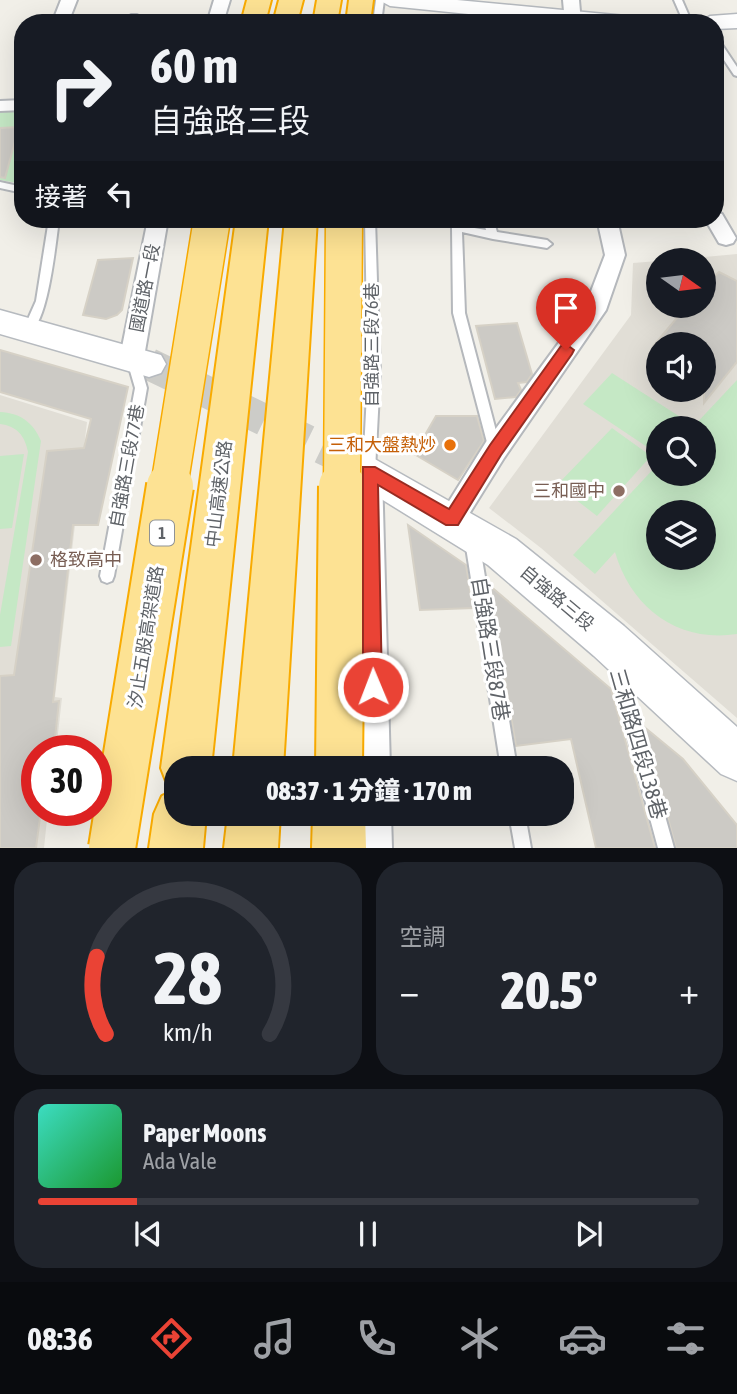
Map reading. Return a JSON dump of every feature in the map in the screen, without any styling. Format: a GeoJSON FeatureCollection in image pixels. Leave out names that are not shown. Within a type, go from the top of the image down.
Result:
{"type":"FeatureCollection","features":[{"type":"Feature","properties":{"kind":"highway","name":"汐止五股高架道路"},"geometry":{"type":"LineString","coordinates":[[112,848],[211,228]]}},
{"type":"Feature","properties":{"kind":"highway","name":"中山高速公路"},"geometry":{"type":"LineString","coordinates":[[187,756],[251,228]]}},
{"type":"Feature","properties":{"kind":"highway"},"geometry":{"type":"LineString","coordinates":[[259,756],[299,228]]}},
{"type":"Feature","properties":{"kind":"highway"},"geometry":{"type":"LineString","coordinates":[[339,756],[344,228]]}},
{"type":"Feature","properties":{"kind":"highway"},"geometry":{"type":"LineString","coordinates":[[176,848],[179,826]]}},
{"type":"Feature","properties":{"kind":"highway"},"geometry":{"type":"LineString","coordinates":[[251,848],[253,826]]}},
{"type":"Feature","properties":{"kind":"highway"},"geometry":{"type":"LineString","coordinates":[[338,848],[339,826]]}},
{"type":"Feature","properties":{"kind":"street"},"geometry":{"type":"LineString","coordinates":[[390,0],[572,13]]}},
{"type":"Feature","properties":{"kind":"street","name":"國道路一段"},"geometry":{"type":"LineString","coordinates":[[141,360],[157,228]]}},
{"type":"Feature","properties":{"kind":"street"},"geometry":{"type":"LineString","coordinates":[[461,525],[495,450],[595,310],[615,255],[609,228]]}},
{"type":"Feature","properties":{"kind":"street"},"geometry":{"type":"LineString","coordinates":[[720,228],[726,238]]}},
{"type":"Feature","properties":{"kind":"street"},"geometry":{"type":"LineString","coordinates":[[15,325],[141,360]]}},
{"type":"Feature","properties":{"kind":"street"},"geometry":{"type":"LineString","coordinates":[[363,468],[374,756]]}},
{"type":"Feature","properties":{"kind":"street","name":"自強路三段"},"geometry":{"type":"LineString","coordinates":[[363,468],[502,552],[609,641],[737,758]]}},
{"type":"Feature","properties":{"kind":"street"},"geometry":{"type":"LineString","coordinates":[[374,826],[375,848]]}},
{"type":"Feature","properties":{"kind":"lane"},"geometry":{"type":"LineString","coordinates":[[724,54],[737,73]]}},
{"type":"Feature","properties":{"kind":"lane"},"geometry":{"type":"LineString","coordinates":[[15,325],[41,301],[53,228]]}},
{"type":"Feature","properties":{"kind":"lane","name":"自強路三段76巷"},"geometry":{"type":"LineString","coordinates":[[363,468],[374,374],[370,228]]}},
{"type":"Feature","properties":{"kind":"lane"},"geometry":{"type":"LineString","coordinates":[[495,450],[459,313],[457,228],[547,244]]}},
{"type":"Feature","properties":{"kind":"lane"},"geometry":{"type":"LineString","coordinates":[[491,228],[493,236]]}},
{"type":"Feature","properties":{"kind":"lane","name":"自強路三段77巷"},"geometry":{"type":"LineString","coordinates":[[107,576],[141,388],[141,360]]}},
{"type":"Feature","properties":{"kind":"lane","name":"自強路三段87巷"},"geometry":{"type":"LineString","coordinates":[[461,525],[507,756]]}},
{"type":"Feature","properties":{"kind":"lane","name":"三和路四段138巷"},"geometry":{"type":"LineString","coordinates":[[609,641],[666,848]]}},
{"type":"Feature","properties":{"kind":"lane"},"geometry":{"type":"LineString","coordinates":[[519,826],[523,848]]}},
{"type":"Feature","properties":{"kind":"shaded area","name":"三和國中"},"geometry":{"type":"Polygon","coordinates":[[[737,254],[737,718],[541,548],[489,508],[631,315],[633,263],[646,262],[646,318],[716,318],[716,256],[737,254]]]}},
{"type":"Feature","properties":{"kind":"shaded area","name":"格致高中"},"geometry":{"type":"Polygon","coordinates":[[[0,395],[87,422],[55,697],[62,698],[58,735],[21,735],[21,826],[46,826],[44,848],[0,848],[0,395]]]}},
{"type":"Feature","properties":{"kind":"green space"},"geometry":{"type":"Polygon","coordinates":[[[14,111],[14,182],[0,180],[0,112],[14,111]]]}},
{"type":"Feature","properties":{"kind":"green space"},"geometry":{"type":"Polygon","coordinates":[[[612,373],[646,395],[646,402],[657,402],[679,416],[646,416],[646,446],[583,404],[612,373]]]}},
{"type":"Feature","properties":{"kind":"green space"},"geometry":{"type":"Polygon","coordinates":[[[737,380],[737,634],[695,633],[660,617],[645,605],[633,590],[622,572],[615,552],[595,574],[573,555],[646,477],[646,486],[716,486],[716,416],[703,416],[737,380]]]}},
{"type":"Feature","properties":{"kind":"green space"},"geometry":{"type":"Polygon","coordinates":[[[0,412],[14,414],[25,420],[41,441],[11,646],[0,647],[0,615],[28,452],[19,433],[0,424],[0,412]]]}},
{"type":"Feature","properties":{"kind":"green space"},"geometry":{"type":"Polygon","coordinates":[[[612,428],[646,452],[646,462],[597,516],[557,485],[612,428]]]}},
{"type":"Feature","properties":{"kind":"green space"},"geometry":{"type":"Polygon","coordinates":[[[24,454],[12,528],[0,529],[0,456],[24,454]]]}},
{"type":"Feature","properties":{"kind":"building"},"geometry":{"type":"Polygon","coordinates":[[[14,127],[14,145],[5,178],[0,177],[0,128],[14,127]]]}},
{"type":"Feature","properties":{"kind":"building"},"geometry":{"type":"Polygon","coordinates":[[[133,258],[122,310],[106,319],[83,315],[98,260],[133,258]]]}},
{"type":"Feature","properties":{"kind":"building"},"geometry":{"type":"Polygon","coordinates":[[[719,272],[737,281],[737,362],[716,388],[716,332],[665,332],[677,318],[716,318],[716,275],[719,272]]]}},
{"type":"Feature","properties":{"kind":"building"},"geometry":{"type":"Polygon","coordinates":[[[517,323],[532,374],[527,382],[518,383],[521,390],[516,397],[495,399],[476,326],[517,323]]]}},
{"type":"Feature","properties":{"kind":"building"},"geometry":{"type":"Polygon","coordinates":[[[0,350],[128,387],[98,525],[73,525],[53,702],[59,701],[55,735],[21,735],[21,826],[39,826],[36,848],[0,848],[0,676],[14,675],[47,451],[84,448],[91,419],[0,392],[0,350]]]}},
{"type":"Feature","properties":{"kind":"building","name":"三和大盤熱炒"},"geometry":{"type":"Polygon","coordinates":[[[436,416],[477,416],[484,441],[458,480],[414,454],[436,416]]]}},
{"type":"Feature","properties":{"kind":"building"},"geometry":{"type":"Polygon","coordinates":[[[408,525],[466,565],[473,608],[420,610],[408,525]]]}},
{"type":"Feature","properties":{"kind":"building"},"geometry":{"type":"Polygon","coordinates":[[[489,585],[611,689],[655,848],[596,848],[571,739],[516,746],[489,585]]]}},
{"type":"Feature","properties":{"kind":"building"},"geometry":{"type":"Polygon","coordinates":[[[643,726],[683,759],[737,825],[737,848],[676,848],[643,726]]]}},
{"type":"Feature","properties":{"kind":"tunnel"},"geometry":{"type":"LineString","coordinates":[[149,364],[357,465]]}},
{"type":"Feature","properties":{"kind":"place","name":"三和大盤熱炒"},"geometry":{"type":"Point","coordinates":[450,445]}},
{"type":"Feature","properties":{"kind":"place","name":"三和國中"},"geometry":{"type":"Point","coordinates":[619,491]}},
{"type":"Feature","properties":{"kind":"place","name":"格致高中"},"geometry":{"type":"Point","coordinates":[36,560]}},
{"type":"Feature","properties":{"kind":"route"},"geometry":{"type":"LineString","coordinates":[[373,687],[369,472],[452,519],[495,450],[566,350]]}}]}
